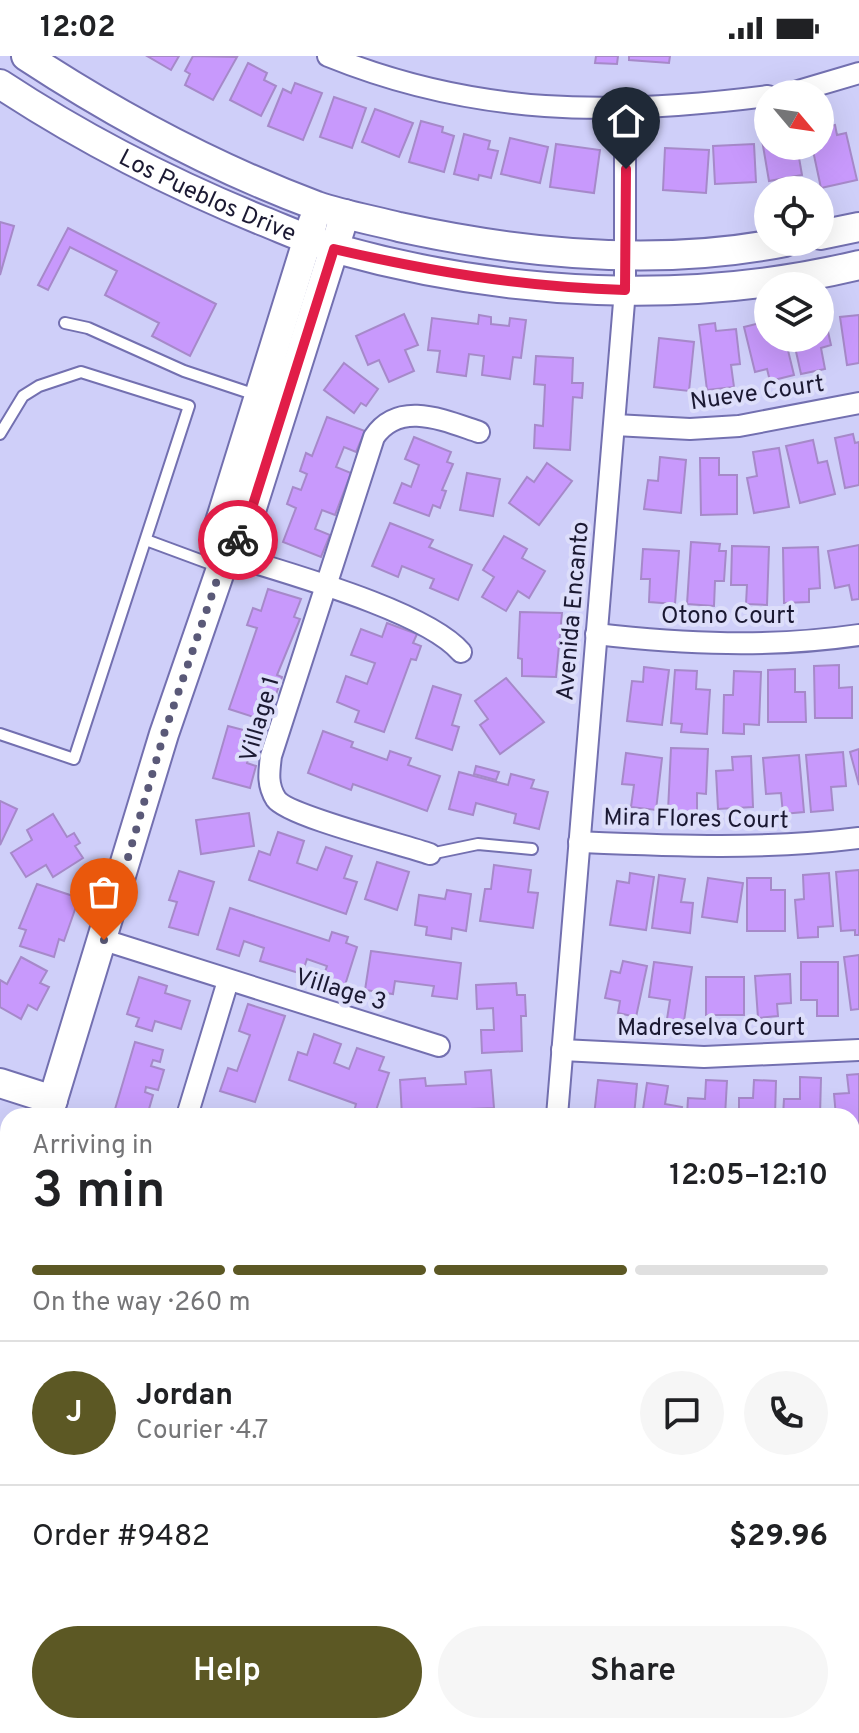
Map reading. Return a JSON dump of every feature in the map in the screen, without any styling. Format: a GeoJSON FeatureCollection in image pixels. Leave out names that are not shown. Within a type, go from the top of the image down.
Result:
{"type":"FeatureCollection","features":[{"type":"Feature","properties":{"kind":"street","name":"Los Pueblos Drive"},"geometry":{"type":"LineString","coordinates":[[26,56],[94,101],[318,206],[345,214],[513,247],[626,254],[692,253],[754,246]]}},
{"type":"Feature","properties":{"kind":"street"},"geometry":{"type":"LineString","coordinates":[[328,56],[412,85],[469,98],[535,107],[625,111],[754,97]]}},
{"type":"Feature","properties":{"kind":"street"},"geometry":{"type":"LineString","coordinates":[[834,80],[859,73]]}},
{"type":"Feature","properties":{"kind":"street","name":"Los Pueblos Drive"},"geometry":{"type":"LineString","coordinates":[[0,84],[77,132],[161,175],[334,249],[485,280],[536,287],[625,290],[760,283],[859,265]]}},
{"type":"Feature","properties":{"kind":"street","name":"Avenida Encanto"},"geometry":{"type":"LineString","coordinates":[[558,1108],[625,290],[625,111]]}},
{"type":"Feature","properties":{"kind":"street"},"geometry":{"type":"LineString","coordinates":[[224,561],[219,525],[318,206]]}},
{"type":"Feature","properties":{"kind":"street"},"geometry":{"type":"LineString","coordinates":[[0,1083],[50,1108],[104,940],[164,734],[224,561],[244,533],[345,214]]}},
{"type":"Feature","properties":{"kind":"street"},"geometry":{"type":"LineString","coordinates":[[834,232],[859,227]]}},
{"type":"Feature","properties":{"kind":"street"},"geometry":{"type":"LineString","coordinates":[[274,340],[302,350]]}},
{"type":"Feature","properties":{"kind":"street","name":"Nueve Court"},"geometry":{"type":"LineString","coordinates":[[615,425],[690,429],[739,426],[859,403]]}},
{"type":"Feature","properties":{"kind":"street","name":"Village 1"},"geometry":{"type":"LineString","coordinates":[[430,854],[296,814],[277,800],[270,789],[271,756],[367,454],[380,428],[397,416],[410,414],[479,432]]}},
{"type":"Feature","properties":{"kind":"street"},"geometry":{"type":"LineString","coordinates":[[224,561],[327,587],[425,625],[461,652]]}},
{"type":"Feature","properties":{"kind":"street","name":"Otono Court"},"geometry":{"type":"LineString","coordinates":[[596,634],[681,644],[744,646],[859,635]]}},
{"type":"Feature","properties":{"kind":"street","name":"Mira Flores Court"},"geometry":{"type":"LineString","coordinates":[[579,842],[718,849],[786,847],[859,838]]}},
{"type":"Feature","properties":{"kind":"street","name":"Village 3"},"geometry":{"type":"LineString","coordinates":[[104,940],[439,1046]]}},
{"type":"Feature","properties":{"kind":"street"},"geometry":{"type":"LineString","coordinates":[[189,1108],[228,981]]}},
{"type":"Feature","properties":{"kind":"street","name":"Madreselva Court"},"geometry":{"type":"LineString","coordinates":[[562,1050],[704,1057],[859,1050]]}},
{"type":"Feature","properties":{"kind":"lane"},"geometry":{"type":"LineString","coordinates":[[65,323],[88,328],[184,371],[284,406]]}},
{"type":"Feature","properties":{"kind":"lane"},"geometry":{"type":"LineString","coordinates":[[0,434],[23,396],[39,386],[81,372],[189,406],[74,759],[0,734]]}},
{"type":"Feature","properties":{"kind":"lane"},"geometry":{"type":"LineString","coordinates":[[146,540],[224,561]]}},
{"type":"Feature","properties":{"kind":"lane"},"geometry":{"type":"LineString","coordinates":[[430,854],[478,844],[532,849]]}},
{"type":"Feature","properties":{"kind":"building"},"geometry":{"type":"Polygon","coordinates":[[[147,56],[179,56],[171,70],[147,56]]]}},
{"type":"Feature","properties":{"kind":"building"},"geometry":{"type":"Polygon","coordinates":[[[193,56],[237,57],[213,100],[185,85],[190,74],[185,71],[193,56]]]}},
{"type":"Feature","properties":{"kind":"building"},"geometry":{"type":"Polygon","coordinates":[[[596,56],[618,56],[617,64],[595,63],[596,56]]]}},
{"type":"Feature","properties":{"kind":"building"},"geometry":{"type":"Polygon","coordinates":[[[629,56],[670,56],[669,63],[629,60],[629,56]]]}},
{"type":"Feature","properties":{"kind":"building"},"geometry":{"type":"Polygon","coordinates":[[[248,63],[267,73],[264,80],[276,86],[261,116],[230,100],[248,63]]]}},
{"type":"Feature","properties":{"kind":"building"},"geometry":{"type":"Polygon","coordinates":[[[295,83],[322,93],[303,140],[268,126],[283,89],[291,93],[295,83]]]}},
{"type":"Feature","properties":{"kind":"building"},"geometry":{"type":"Polygon","coordinates":[[[334,97],[366,108],[352,148],[320,137],[334,97]]]}},
{"type":"Feature","properties":{"kind":"building"},"geometry":{"type":"Polygon","coordinates":[[[375,109],[413,123],[399,157],[362,142],[375,109]]]}},
{"type":"Feature","properties":{"kind":"building"},"geometry":{"type":"Polygon","coordinates":[[[421,121],[443,127],[442,132],[454,136],[444,172],[409,162],[421,121]]]}},
{"type":"Feature","properties":{"kind":"building"},"geometry":{"type":"Polygon","coordinates":[[[834,125],[837,135],[846,133],[857,180],[834,185],[834,176],[818,176],[815,160],[834,160],[834,125]]]}},
{"type":"Feature","properties":{"kind":"building"},"geometry":{"type":"Polygon","coordinates":[[[464,134],[490,141],[488,149],[498,151],[491,178],[479,175],[478,180],[454,174],[464,134]]]}},
{"type":"Feature","properties":{"kind":"building"},"geometry":{"type":"Polygon","coordinates":[[[510,138],[548,147],[540,183],[501,174],[510,138]]]}},
{"type":"Feature","properties":{"kind":"building"},"geometry":{"type":"Polygon","coordinates":[[[556,144],[600,150],[594,193],[550,187],[556,144]]]}},
{"type":"Feature","properties":{"kind":"building"},"geometry":{"type":"Polygon","coordinates":[[[754,144],[754,182],[715,184],[713,146],[754,144]]]}},
{"type":"Feature","properties":{"kind":"building"},"geometry":{"type":"Polygon","coordinates":[[[665,148],[709,150],[706,193],[663,190],[665,148]]]}},
{"type":"Feature","properties":{"kind":"building"},"geometry":{"type":"Polygon","coordinates":[[[765,160],[799,160],[802,175],[768,176],[765,160]]]}},
{"type":"Feature","properties":{"kind":"building"},"geometry":{"type":"Polygon","coordinates":[[[0,222],[14,226],[0,275],[0,222]]]}},
{"type":"Feature","properties":{"kind":"building"},"geometry":{"type":"Polygon","coordinates":[[[68,228],[216,304],[190,356],[152,336],[159,323],[105,295],[117,271],[70,247],[48,290],[38,285],[68,228]]]}},
{"type":"Feature","properties":{"kind":"building"},"geometry":{"type":"Polygon","coordinates":[[[404,314],[418,345],[405,350],[414,371],[389,382],[379,360],[368,365],[356,336],[404,314]]]}},
{"type":"Feature","properties":{"kind":"building"},"geometry":{"type":"Polygon","coordinates":[[[479,315],[491,317],[491,324],[509,326],[510,318],[526,320],[521,358],[513,357],[510,379],[482,375],[484,356],[469,354],[466,376],[437,372],[440,351],[428,350],[432,318],[478,324],[479,315]]]}},
{"type":"Feature","properties":{"kind":"building"},"geometry":{"type":"Polygon","coordinates":[[[859,315],[859,363],[847,365],[840,317],[859,315]]]}},
{"type":"Feature","properties":{"kind":"building"},"geometry":{"type":"Polygon","coordinates":[[[715,323],[716,331],[736,329],[740,364],[731,365],[734,387],[707,390],[699,325],[715,323]]]}},
{"type":"Feature","properties":{"kind":"building"},"geometry":{"type":"Polygon","coordinates":[[[754,324],[754,352],[788,352],[794,375],[770,381],[767,369],[755,372],[744,327],[754,324]]]}},
{"type":"Feature","properties":{"kind":"building"},"geometry":{"type":"Polygon","coordinates":[[[659,338],[694,342],[689,391],[654,387],[659,338]]]}},
{"type":"Feature","properties":{"kind":"building"},"geometry":{"type":"Polygon","coordinates":[[[796,352],[822,352],[825,369],[801,374],[796,352]]]}},
{"type":"Feature","properties":{"kind":"building"},"geometry":{"type":"Polygon","coordinates":[[[536,356],[573,358],[572,383],[583,383],[582,398],[573,397],[570,450],[534,448],[535,425],[543,426],[545,385],[534,384],[536,356]]]}},
{"type":"Feature","properties":{"kind":"building"},"geometry":{"type":"Polygon","coordinates":[[[344,363],[378,389],[366,406],[361,403],[354,413],[324,390],[344,363]]]}},
{"type":"Feature","properties":{"kind":"building"},"geometry":{"type":"Polygon","coordinates":[[[327,417],[365,431],[356,452],[344,447],[336,467],[351,473],[335,515],[322,510],[315,529],[330,535],[321,557],[283,542],[296,508],[287,504],[293,487],[301,490],[307,474],[300,471],[306,453],[312,456],[327,417]]]}},
{"type":"Feature","properties":{"kind":"building"},"geometry":{"type":"Polygon","coordinates":[[[853,434],[855,443],[859,442],[859,485],[845,488],[835,438],[853,434]]]}},
{"type":"Feature","properties":{"kind":"building"},"geometry":{"type":"Polygon","coordinates":[[[414,437],[451,452],[447,462],[453,464],[442,490],[446,491],[440,508],[433,505],[429,516],[394,503],[402,483],[411,487],[419,465],[405,459],[414,437]]]}},
{"type":"Feature","properties":{"kind":"building"},"geometry":{"type":"Polygon","coordinates":[[[813,440],[818,463],[827,461],[835,494],[800,503],[786,446],[813,440]]]}},
{"type":"Feature","properties":{"kind":"building"},"geometry":{"type":"Polygon","coordinates":[[[779,448],[789,507],[754,513],[747,478],[757,476],[753,452],[779,448]]]}},
{"type":"Feature","properties":{"kind":"building"},"geometry":{"type":"Polygon","coordinates":[[[660,457],[686,460],[681,513],[644,509],[648,480],[658,481],[660,457]]]}},
{"type":"Feature","properties":{"kind":"building"},"geometry":{"type":"Polygon","coordinates":[[[700,458],[719,458],[719,475],[737,475],[737,514],[701,515],[700,458]]]}},
{"type":"Feature","properties":{"kind":"building"},"geometry":{"type":"Polygon","coordinates":[[[547,463],[572,481],[539,525],[509,503],[527,477],[534,482],[547,463]]]}},
{"type":"Feature","properties":{"kind":"building"},"geometry":{"type":"Polygon","coordinates":[[[467,473],[500,479],[493,516],[460,510],[467,473]]]}},
{"type":"Feature","properties":{"kind":"building"},"geometry":{"type":"Polygon","coordinates":[[[390,523],[433,540],[429,547],[472,565],[458,600],[430,588],[434,579],[402,566],[398,577],[372,566],[390,523]]]}},
{"type":"Feature","properties":{"kind":"building"},"geometry":{"type":"Polygon","coordinates":[[[504,536],[527,549],[522,558],[545,571],[529,598],[518,591],[506,611],[482,597],[494,577],[483,570],[504,536]]]}},
{"type":"Feature","properties":{"kind":"building"},"geometry":{"type":"Polygon","coordinates":[[[691,542],[720,544],[719,551],[726,551],[724,581],[715,581],[714,606],[687,604],[691,542]]]}},
{"type":"Feature","properties":{"kind":"building"},"geometry":{"type":"Polygon","coordinates":[[[859,545],[859,599],[852,600],[849,585],[835,588],[828,551],[859,545]]]}},
{"type":"Feature","properties":{"kind":"building"},"geometry":{"type":"Polygon","coordinates":[[[732,546],[769,547],[767,605],[746,604],[747,585],[731,585],[732,546]]]}},
{"type":"Feature","properties":{"kind":"building"},"geometry":{"type":"Polygon","coordinates":[[[818,547],[820,588],[809,589],[809,602],[784,603],[783,548],[818,547]]]}},
{"type":"Feature","properties":{"kind":"building"},"geometry":{"type":"Polygon","coordinates":[[[643,549],[679,551],[675,604],[649,602],[650,579],[641,579],[643,549]]]}},
{"type":"Feature","properties":{"kind":"building"},"geometry":{"type":"Polygon","coordinates":[[[268,589],[301,599],[294,617],[300,619],[277,675],[282,677],[263,720],[229,709],[257,628],[247,625],[253,608],[261,611],[268,589]]]}},
{"type":"Feature","properties":{"kind":"building"},"geometry":{"type":"Polygon","coordinates":[[[520,612],[562,613],[556,677],[522,676],[522,659],[518,658],[520,612]]]}},
{"type":"Feature","properties":{"kind":"building"},"geometry":{"type":"Polygon","coordinates":[[[387,623],[417,634],[413,643],[421,646],[416,660],[411,659],[384,732],[355,722],[359,711],[337,702],[346,676],[367,684],[375,663],[351,655],[361,629],[382,637],[387,623]]]}},
{"type":"Feature","properties":{"kind":"building"},"geometry":{"type":"Polygon","coordinates":[[[839,665],[839,688],[852,687],[852,718],[815,718],[814,666],[839,665]]]}},
{"type":"Feature","properties":{"kind":"building"},"geometry":{"type":"Polygon","coordinates":[[[644,667],[669,670],[662,725],[627,721],[632,681],[643,682],[644,667]]]}},
{"type":"Feature","properties":{"kind":"building"},"geometry":{"type":"Polygon","coordinates":[[[795,669],[795,692],[805,692],[806,722],[768,722],[768,670],[795,669]]]}},
{"type":"Feature","properties":{"kind":"building"},"geometry":{"type":"Polygon","coordinates":[[[675,670],[697,671],[696,689],[710,690],[707,734],[681,732],[682,724],[671,723],[675,670]]]}},
{"type":"Feature","properties":{"kind":"building"},"geometry":{"type":"Polygon","coordinates":[[[734,671],[761,672],[759,725],[744,724],[744,734],[723,733],[724,695],[733,695],[734,671]]]}},
{"type":"Feature","properties":{"kind":"building"},"geometry":{"type":"Polygon","coordinates":[[[506,678],[544,722],[500,754],[480,725],[488,719],[475,701],[506,678]]]}},
{"type":"Feature","properties":{"kind":"building"},"geometry":{"type":"Polygon","coordinates":[[[433,686],[461,695],[452,725],[459,727],[452,750],[416,738],[433,686]]]}},
{"type":"Feature","properties":{"kind":"building"},"geometry":{"type":"Polygon","coordinates":[[[228,726],[255,733],[247,763],[256,766],[250,788],[213,778],[228,726]]]}},
{"type":"Feature","properties":{"kind":"building"},"geometry":{"type":"Polygon","coordinates":[[[323,731],[353,742],[351,747],[387,760],[390,751],[411,758],[408,765],[440,776],[427,811],[353,784],[351,790],[308,773],[323,731]]]}},
{"type":"Feature","properties":{"kind":"building"},"geometry":{"type":"Polygon","coordinates":[[[671,748],[708,749],[706,794],[697,793],[697,812],[668,811],[671,748]]]}},
{"type":"Feature","properties":{"kind":"building"},"geometry":{"type":"Polygon","coordinates":[[[859,749],[859,785],[850,752],[859,749]]]}},
{"type":"Feature","properties":{"kind":"building"},"geometry":{"type":"Polygon","coordinates":[[[843,752],[846,786],[831,787],[833,810],[811,812],[806,755],[843,752]]]}},
{"type":"Feature","properties":{"kind":"building"},"geometry":{"type":"Polygon","coordinates":[[[626,753],[662,758],[656,810],[631,807],[634,785],[622,784],[626,753]]]}},
{"type":"Feature","properties":{"kind":"building"},"geometry":{"type":"Polygon","coordinates":[[[799,755],[804,812],[783,814],[781,793],[766,794],[763,758],[799,755]]]}},
{"type":"Feature","properties":{"kind":"building"},"geometry":{"type":"Polygon","coordinates":[[[751,756],[753,807],[718,809],[716,771],[733,770],[732,757],[751,756]]]}},
{"type":"Feature","properties":{"kind":"building"},"geometry":{"type":"Polygon","coordinates":[[[476,766],[499,772],[496,780],[474,774],[476,766]]]}},
{"type":"Feature","properties":{"kind":"building"},"geometry":{"type":"Polygon","coordinates":[[[459,772],[508,785],[511,774],[534,780],[531,788],[548,792],[539,829],[514,823],[516,814],[476,803],[473,815],[449,809],[459,772]]]}},
{"type":"Feature","properties":{"kind":"building"},"geometry":{"type":"Polygon","coordinates":[[[0,801],[17,809],[0,845],[0,801]]]}},
{"type":"Feature","properties":{"kind":"building"},"geometry":{"type":"Polygon","coordinates":[[[249,813],[254,846],[201,854],[196,820],[249,813]]]}},
{"type":"Feature","properties":{"kind":"building"},"geometry":{"type":"Polygon","coordinates":[[[53,814],[67,837],[74,833],[80,843],[75,846],[83,858],[53,877],[46,865],[26,877],[11,853],[32,840],[27,830],[53,814]]]}},
{"type":"Feature","properties":{"kind":"building"},"geometry":{"type":"Polygon","coordinates":[[[278,832],[304,841],[297,863],[317,870],[326,847],[352,856],[344,878],[357,882],[346,914],[249,880],[259,851],[270,855],[278,832]]]}},
{"type":"Feature","properties":{"kind":"building"},"geometry":{"type":"Polygon","coordinates":[[[377,862],[409,872],[397,910],[365,899],[377,862]]]}},
{"type":"Feature","properties":{"kind":"building"},"geometry":{"type":"Polygon","coordinates":[[[494,865],[531,870],[528,892],[538,893],[533,928],[480,921],[485,889],[491,889],[494,865]]]}},
{"type":"Feature","properties":{"kind":"building"},"geometry":{"type":"Polygon","coordinates":[[[859,870],[859,935],[855,935],[855,930],[841,931],[836,872],[859,870]]]}},
{"type":"Feature","properties":{"kind":"building"},"geometry":{"type":"Polygon","coordinates":[[[179,871],[214,882],[198,935],[169,927],[177,902],[169,900],[179,871]]]}},
{"type":"Feature","properties":{"kind":"building"},"geometry":{"type":"Polygon","coordinates":[[[630,873],[654,877],[646,930],[610,925],[617,881],[629,883],[630,873]]]}},
{"type":"Feature","properties":{"kind":"building"},"geometry":{"type":"Polygon","coordinates":[[[829,873],[833,926],[818,927],[818,937],[798,938],[795,900],[804,899],[803,875],[829,873]]]}},
{"type":"Feature","properties":{"kind":"building"},"geometry":{"type":"Polygon","coordinates":[[[659,875],[685,879],[681,902],[693,903],[690,933],[652,928],[659,875]]]}},
{"type":"Feature","properties":{"kind":"building"},"geometry":{"type":"Polygon","coordinates":[[[708,878],[743,883],[737,922],[702,917],[708,878]]]}},
{"type":"Feature","properties":{"kind":"building"},"geometry":{"type":"Polygon","coordinates":[[[747,878],[771,878],[771,890],[785,890],[785,931],[747,931],[747,878]]]}},
{"type":"Feature","properties":{"kind":"building"},"geometry":{"type":"Polygon","coordinates":[[[37,884],[79,898],[64,941],[59,939],[54,957],[20,946],[26,930],[19,928],[37,884]]]}},
{"type":"Feature","properties":{"kind":"building"},"geometry":{"type":"Polygon","coordinates":[[[447,890],[471,894],[466,931],[452,928],[451,939],[426,935],[427,927],[415,925],[419,895],[445,899],[447,890]]]}},
{"type":"Feature","properties":{"kind":"building"},"geometry":{"type":"Polygon","coordinates":[[[230,908],[329,941],[332,932],[348,937],[346,943],[357,947],[345,985],[323,978],[327,966],[307,959],[302,974],[260,961],[264,948],[244,941],[239,956],[217,949],[230,908]]]}},
{"type":"Feature","properties":{"kind":"building"},"geometry":{"type":"Polygon","coordinates":[[[371,951],[461,963],[457,999],[432,996],[434,986],[395,981],[393,994],[365,990],[371,951]]]}},
{"type":"Feature","properties":{"kind":"building"},"geometry":{"type":"Polygon","coordinates":[[[859,955],[859,1009],[851,1010],[844,957],[859,955]]]}},
{"type":"Feature","properties":{"kind":"building"},"geometry":{"type":"Polygon","coordinates":[[[21,957],[47,971],[40,983],[49,987],[37,1010],[28,1005],[21,1019],[0,1007],[0,980],[7,984],[21,957]]]}},
{"type":"Feature","properties":{"kind":"building"},"geometry":{"type":"Polygon","coordinates":[[[623,961],[647,966],[636,1017],[618,1013],[620,1001],[605,998],[611,971],[620,973],[623,961]]]}},
{"type":"Feature","properties":{"kind":"building"},"geometry":{"type":"Polygon","coordinates":[[[654,962],[692,967],[684,1021],[667,1019],[670,1000],[649,997],[654,962]]]}},
{"type":"Feature","properties":{"kind":"building"},"geometry":{"type":"Polygon","coordinates":[[[801,962],[838,962],[838,1016],[817,1016],[817,1000],[801,1000],[801,962]]]}},
{"type":"Feature","properties":{"kind":"building"},"geometry":{"type":"Polygon","coordinates":[[[790,974],[791,1003],[777,1004],[778,1016],[758,1018],[755,976],[790,974]]]}},
{"type":"Feature","properties":{"kind":"building"},"geometry":{"type":"Polygon","coordinates":[[[139,977],[167,986],[165,993],[190,1001],[181,1029],[155,1021],[152,1031],[136,1026],[139,1018],[127,1014],[139,977]]]}},
{"type":"Feature","properties":{"kind":"building"},"geometry":{"type":"Polygon","coordinates":[[[706,977],[744,977],[744,1015],[706,1015],[706,977]]]}},
{"type":"Feature","properties":{"kind":"building"},"geometry":{"type":"Polygon","coordinates":[[[516,983],[517,995],[525,995],[526,1016],[521,1016],[522,1051],[482,1053],[481,1030],[494,1030],[493,1008],[477,1009],[476,985],[516,983]]]}},
{"type":"Feature","properties":{"kind":"building"},"geometry":{"type":"Polygon","coordinates":[[[248,1004],[285,1016],[255,1102],[220,1091],[228,1068],[237,1071],[250,1035],[239,1031],[248,1004]]]}},
{"type":"Feature","properties":{"kind":"building"},"geometry":{"type":"Polygon","coordinates":[[[314,1034],[341,1044],[334,1063],[349,1069],[357,1048],[384,1057],[379,1070],[389,1073],[377,1108],[355,1108],[356,1104],[289,1080],[298,1052],[307,1055],[314,1034]]]}},
{"type":"Feature","properties":{"kind":"building"},"geometry":{"type":"Polygon","coordinates":[[[135,1042],[163,1050],[160,1062],[153,1060],[151,1066],[164,1070],[158,1090],[146,1087],[145,1092],[153,1095],[149,1108],[115,1108],[135,1042]]]}},
{"type":"Feature","properties":{"kind":"building"},"geometry":{"type":"Polygon","coordinates":[[[491,1070],[494,1108],[402,1108],[400,1080],[425,1078],[426,1086],[466,1084],[465,1072],[491,1070]]]}},
{"type":"Feature","properties":{"kind":"building"},"geometry":{"type":"Polygon","coordinates":[[[859,1074],[859,1108],[835,1108],[834,1094],[849,1093],[847,1075],[859,1074]]]}},
{"type":"Feature","properties":{"kind":"building"},"geometry":{"type":"Polygon","coordinates":[[[800,1077],[821,1078],[820,1108],[783,1108],[784,1099],[800,1099],[800,1077]]]}},
{"type":"Feature","properties":{"kind":"building"},"geometry":{"type":"Polygon","coordinates":[[[598,1080],[637,1084],[635,1108],[595,1108],[598,1080]]]}},
{"type":"Feature","properties":{"kind":"building"},"geometry":{"type":"Polygon","coordinates":[[[706,1080],[727,1081],[725,1108],[687,1108],[688,1098],[705,1099],[706,1080]]]}},
{"type":"Feature","properties":{"kind":"building"},"geometry":{"type":"Polygon","coordinates":[[[754,1080],[776,1081],[775,1108],[739,1108],[739,1098],[753,1098],[754,1080]]]}},
{"type":"Feature","properties":{"kind":"building"},"geometry":{"type":"Polygon","coordinates":[[[647,1083],[668,1086],[665,1104],[682,1107],[682,1108],[643,1108],[647,1083]]]}},
{"type":"Feature","properties":{"kind":"way so far"},"geometry":{"type":"LineString","coordinates":[[104,940],[164,734],[226,554],[238,540]]}},
{"type":"Feature","properties":{"kind":"route"},"geometry":{"type":"LineString","coordinates":[[238,540],[244,533],[334,249],[485,280],[536,287],[625,290],[626,169]]}}]}
